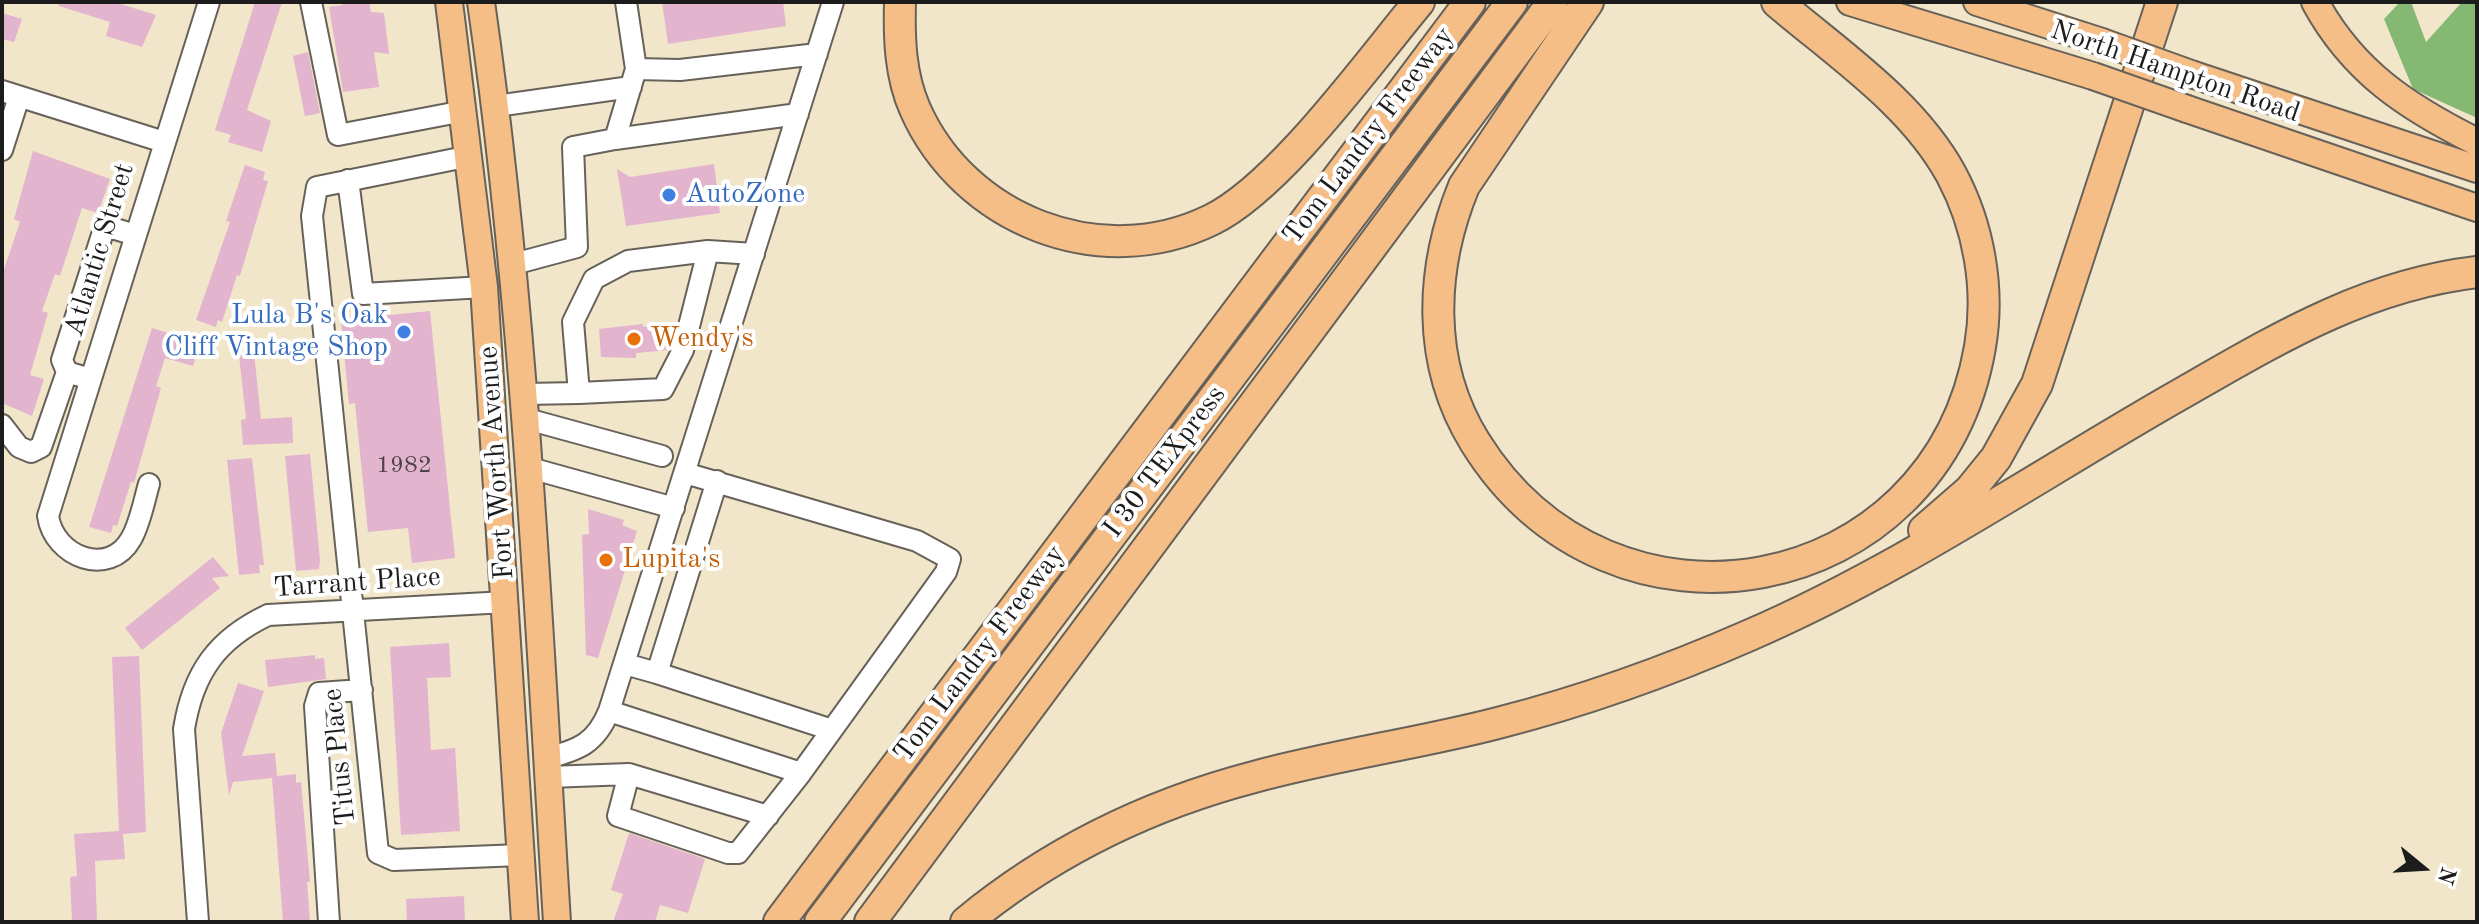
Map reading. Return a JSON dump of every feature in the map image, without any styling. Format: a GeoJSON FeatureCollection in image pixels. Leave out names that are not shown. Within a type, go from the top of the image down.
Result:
{"type":"FeatureCollection","features":[{"type":"Feature","properties":{"kind":"highway"},"geometry":{"type":"LineString","coordinates":[[900,2],[899,35],[904,76],[915,108],[932,141],[954,170],[979,193],[1036,227],[1107,242],[1143,240],[1177,232],[1210,221],[1239,203],[1301,141],[1419,2]]}},
{"type":"Feature","properties":{"kind":"highway","name":"Tom Landry Freeway"},"geometry":{"type":"LineString","coordinates":[[779,922],[1470,2]]}},
{"type":"Feature","properties":{"kind":"highway","name":"I 30 TEXpress"},"geometry":{"type":"LineString","coordinates":[[820,922],[1512,2]]}},
{"type":"Feature","properties":{"kind":"highway"},"geometry":{"type":"LineString","coordinates":[[870,922],[1553,2]]}},
{"type":"Feature","properties":{"kind":"highway"},"geometry":{"type":"LineString","coordinates":[[1588,2],[1464,186],[1450,219],[1437,286],[1442,358],[1467,429],[1488,463],[1542,520],[1576,543],[1616,562],[1654,572],[1718,578],[1766,573],[1806,562],[1842,544],[1879,519],[1912,490],[1942,451],[1963,410],[1976,371],[1982,332],[1984,291],[1979,253],[1969,213],[1952,175],[1931,142],[1906,113],[1777,2]]}},
{"type":"Feature","properties":{"kind":"highway"},"geometry":{"type":"LineString","coordinates":[[1908,556],[1925,529],[1970,490],[1996,458],[2037,384],[2162,2]]}},
{"type":"Feature","properties":{"kind":"highway"},"geometry":{"type":"LineString","coordinates":[[966,922],[1000,894],[1056,857],[1116,825],[1165,805],[1254,776],[1496,724],[1626,685],[1753,634],[1908,556],[2295,328],[2371,295],[2435,278],[2477,272]]}},
{"type":"Feature","properties":{"kind":"main road","name":"Fort Worth Avenue"},"geometry":{"type":"LineString","coordinates":[[449,2],[483,279],[524,913]]}},
{"type":"Feature","properties":{"kind":"main road","name":"Fort Worth Avenue"},"geometry":{"type":"LineString","coordinates":[[481,2],[514,264],[526,406],[557,912]]}},
{"type":"Feature","properties":{"kind":"main road","name":"North Hampton Road"},"geometry":{"type":"LineString","coordinates":[[1850,2],[2093,76],[2477,208]]}},
{"type":"Feature","properties":{"kind":"main road","name":"North Hampton Road"},"geometry":{"type":"LineString","coordinates":[[1977,2],[2477,169]]}},
{"type":"Feature","properties":{"kind":"main road"},"geometry":{"type":"LineString","coordinates":[[2315,2],[2331,32],[2386,90],[2427,117],[2477,142]]}},
{"type":"Feature","properties":{"kind":"main road"},"geometry":{"type":"LineString","coordinates":[[464,111],[496,106]]}},
{"type":"Feature","properties":{"kind":"main road"},"geometry":{"type":"LineString","coordinates":[[483,279],[514,264]]}},
{"type":"Feature","properties":{"kind":"main road"},"geometry":{"type":"LineString","coordinates":[[506,602],[539,599]]}},
{"type":"Feature","properties":{"kind":"main road"},"geometry":{"type":"LineString","coordinates":[[515,760],[548,767]]}},
{"type":"Feature","properties":{"kind":"main road"},"geometry":{"type":"LineString","coordinates":[[524,913],[557,912]]}},
{"type":"Feature","properties":{"kind":"street","name":"Atlantic Street"},"geometry":{"type":"LineString","coordinates":[[149,484],[131,539],[123,548],[101,559],[80,558],[64,549],[50,533],[48,516],[209,2]]}},
{"type":"Feature","properties":{"kind":"street"},"geometry":{"type":"LineString","coordinates":[[311,2],[338,135],[464,111]]}},
{"type":"Feature","properties":{"kind":"street"},"geometry":{"type":"LineString","coordinates":[[615,139],[634,78],[626,2]]}},
{"type":"Feature","properties":{"kind":"street"},"geometry":{"type":"LineString","coordinates":[[548,767],[585,747],[602,728],[609,711],[833,2]]}},
{"type":"Feature","properties":{"kind":"street"},"geometry":{"type":"LineString","coordinates":[[496,106],[680,70],[817,54]]}},
{"type":"Feature","properties":{"kind":"street"},"geometry":{"type":"LineString","coordinates":[[2,150],[11,94],[164,142]]}},
{"type":"Feature","properties":{"kind":"street"},"geometry":{"type":"LineString","coordinates":[[594,279],[577,247],[573,147],[798,114]]}},
{"type":"Feature","properties":{"kind":"street"},"geometry":{"type":"LineString","coordinates":[[470,156],[348,180],[363,294],[483,279]]}},
{"type":"Feature","properties":{"kind":"street","name":"Titus Place"},"geometry":{"type":"LineString","coordinates":[[348,180],[317,187],[312,216],[378,853],[394,860],[521,855]]}},
{"type":"Feature","properties":{"kind":"street"},"geometry":{"type":"LineString","coordinates":[[2,425],[19,447],[31,452],[41,447],[67,372],[62,360],[103,232],[109,227],[135,235]]}},
{"type":"Feature","properties":{"kind":"street"},"geometry":{"type":"LineString","coordinates":[[514,264],[577,247]]}},
{"type":"Feature","properties":{"kind":"street"},"geometry":{"type":"LineString","coordinates":[[579,393],[573,322],[594,279],[628,261],[708,251],[754,254]]}},
{"type":"Feature","properties":{"kind":"street"},"geometry":{"type":"LineString","coordinates":[[526,406],[579,393],[663,389],[683,350],[708,251]]}},
{"type":"Feature","properties":{"kind":"street"},"geometry":{"type":"LineString","coordinates":[[67,372],[90,379]]}},
{"type":"Feature","properties":{"kind":"street"},"geometry":{"type":"LineString","coordinates":[[526,406],[662,456]]}},
{"type":"Feature","properties":{"kind":"street"},"geometry":{"type":"LineString","coordinates":[[530,468],[674,508]]}},
{"type":"Feature","properties":{"kind":"street"},"geometry":{"type":"LineString","coordinates":[[629,774],[618,816],[728,853],[738,853],[801,773],[946,572],[950,559],[917,541],[685,473]]}},
{"type":"Feature","properties":{"kind":"street"},"geometry":{"type":"LineString","coordinates":[[657,673],[717,481]]}},
{"type":"Feature","properties":{"kind":"street","name":"Tarrant Place"},"geometry":{"type":"LineString","coordinates":[[198,922],[184,729],[188,701],[202,669],[221,643],[242,627],[268,615],[506,602]]}},
{"type":"Feature","properties":{"kind":"street"},"geometry":{"type":"LineString","coordinates":[[625,664],[832,730]]}},
{"type":"Feature","properties":{"kind":"street"},"geometry":{"type":"LineString","coordinates":[[329,922],[315,706],[319,693],[362,690]]}},
{"type":"Feature","properties":{"kind":"street"},"geometry":{"type":"LineString","coordinates":[[609,711],[801,773]]}},
{"type":"Feature","properties":{"kind":"street"},"geometry":{"type":"LineString","coordinates":[[548,767],[629,774],[768,816]]}},
{"type":"Feature","properties":{"kind":"green space"},"geometry":{"type":"Polygon","coordinates":[[[2400,2],[2411,2],[2426,42],[2462,2],[2477,2],[2477,118],[2413,89],[2384,19],[2400,2]]]}},
{"type":"Feature","properties":{"kind":"building"},"geometry":{"type":"Polygon","coordinates":[[[59,2],[114,2],[156,15],[142,47],[106,36],[110,22],[59,6],[59,2]]]}},
{"type":"Feature","properties":{"kind":"building"},"geometry":{"type":"Polygon","coordinates":[[[255,2],[282,2],[247,110],[271,121],[262,152],[228,142],[231,135],[215,130],[255,2]]]}},
{"type":"Feature","properties":{"kind":"building"},"geometry":{"type":"Polygon","coordinates":[[[342,2],[369,2],[371,12],[384,13],[389,54],[374,52],[379,87],[343,92],[329,7],[343,5],[342,2]]]}},
{"type":"Feature","properties":{"kind":"building"},"geometry":{"type":"Polygon","coordinates":[[[662,2],[783,2],[786,26],[668,44],[662,2]]]}},
{"type":"Feature","properties":{"kind":"building"},"geometry":{"type":"Polygon","coordinates":[[[2,13],[22,19],[14,42],[2,39],[2,13]]]}},
{"type":"Feature","properties":{"kind":"building"},"geometry":{"type":"Polygon","coordinates":[[[308,52],[320,113],[305,116],[293,56],[308,52]]]}},
{"type":"Feature","properties":{"kind":"building"},"geometry":{"type":"Polygon","coordinates":[[[33,151],[110,179],[98,213],[82,208],[60,276],[55,274],[42,311],[48,313],[30,375],[44,379],[32,416],[2,403],[2,275],[20,222],[14,219],[33,151]]]}},
{"type":"Feature","properties":{"kind":"building","name":"AutoZone"},"geometry":{"type":"Polygon","coordinates":[[[714,164],[720,213],[626,226],[617,169],[630,177],[714,164]]]}},
{"type":"Feature","properties":{"kind":"building"},"geometry":{"type":"Polygon","coordinates":[[[245,165],[265,172],[263,180],[268,181],[240,276],[237,275],[222,322],[218,320],[216,327],[196,320],[230,222],[226,221],[245,165]]]}},
{"type":"Feature","properties":{"kind":"building"},"geometry":{"type":"Polygon","coordinates":[[[430,311],[455,558],[412,563],[408,528],[368,532],[355,403],[349,404],[341,320],[430,311]]]}},
{"type":"Feature","properties":{"kind":"building","name":"Wendy's"},"geometry":{"type":"Polygon","coordinates":[[[643,324],[643,327],[666,325],[668,350],[636,353],[636,358],[601,357],[599,329],[643,324]]]}},
{"type":"Feature","properties":{"kind":"building"},"geometry":{"type":"Polygon","coordinates":[[[152,328],[200,343],[193,366],[165,358],[156,386],[161,388],[134,483],[131,482],[117,526],[113,525],[111,533],[89,527],[152,328]]]}},
{"type":"Feature","properties":{"kind":"building"},"geometry":{"type":"Polygon","coordinates":[[[254,353],[261,419],[292,417],[293,443],[243,445],[241,420],[246,419],[239,355],[254,353]]]}},
{"type":"Feature","properties":{"kind":"building"},"geometry":{"type":"Polygon","coordinates":[[[310,454],[319,569],[296,571],[285,456],[310,454]]]}},
{"type":"Feature","properties":{"kind":"building"},"geometry":{"type":"Polygon","coordinates":[[[252,458],[264,565],[259,565],[260,573],[239,575],[227,460],[252,458]]]}},
{"type":"Feature","properties":{"kind":"building","name":"Lupita's"},"geometry":{"type":"Polygon","coordinates":[[[588,509],[624,520],[622,525],[637,531],[598,658],[586,655],[582,535],[589,534],[588,509]]]}},
{"type":"Feature","properties":{"kind":"building"},"geometry":{"type":"Polygon","coordinates":[[[213,557],[229,576],[212,578],[220,588],[142,650],[125,628],[213,557]]]}},
{"type":"Feature","properties":{"kind":"building"},"geometry":{"type":"Polygon","coordinates":[[[449,643],[451,677],[427,678],[431,750],[455,748],[460,831],[401,835],[390,647],[449,643]]]}},
{"type":"Feature","properties":{"kind":"building"},"geometry":{"type":"Polygon","coordinates":[[[315,655],[315,659],[324,658],[326,679],[268,687],[265,660],[315,655]]]}},
{"type":"Feature","properties":{"kind":"building"},"geometry":{"type":"Polygon","coordinates":[[[139,656],[146,832],[123,834],[125,859],[95,861],[97,922],[72,922],[70,877],[77,876],[74,834],[119,831],[112,657],[139,656]]]}},
{"type":"Feature","properties":{"kind":"building"},"geometry":{"type":"Polygon","coordinates":[[[238,683],[264,691],[242,756],[275,753],[277,776],[296,774],[296,783],[301,782],[310,882],[307,882],[310,922],[283,922],[272,778],[233,782],[229,795],[221,733],[238,683]]]}},
{"type":"Feature","properties":{"kind":"building"},"geometry":{"type":"Polygon","coordinates":[[[629,833],[705,859],[688,913],[660,905],[655,922],[613,922],[623,894],[611,890],[629,833]]]}},
{"type":"Feature","properties":{"kind":"building"},"geometry":{"type":"Polygon","coordinates":[[[464,896],[465,922],[407,922],[406,899],[464,896]]]}},
{"type":"Feature","properties":{"kind":"place","name":"AutoZone"},"geometry":{"type":"Point","coordinates":[669,195]}},
{"type":"Feature","properties":{"kind":"place","name":"Lula B's Oak Cliff Vintage Shop"},"geometry":{"type":"Point","coordinates":[404,332]}},
{"type":"Feature","properties":{"kind":"place","name":"Wendy's"},"geometry":{"type":"Point","coordinates":[634,339]}},
{"type":"Feature","properties":{"kind":"place","name":"Lupita's"},"geometry":{"type":"Point","coordinates":[606,560]}}]}
